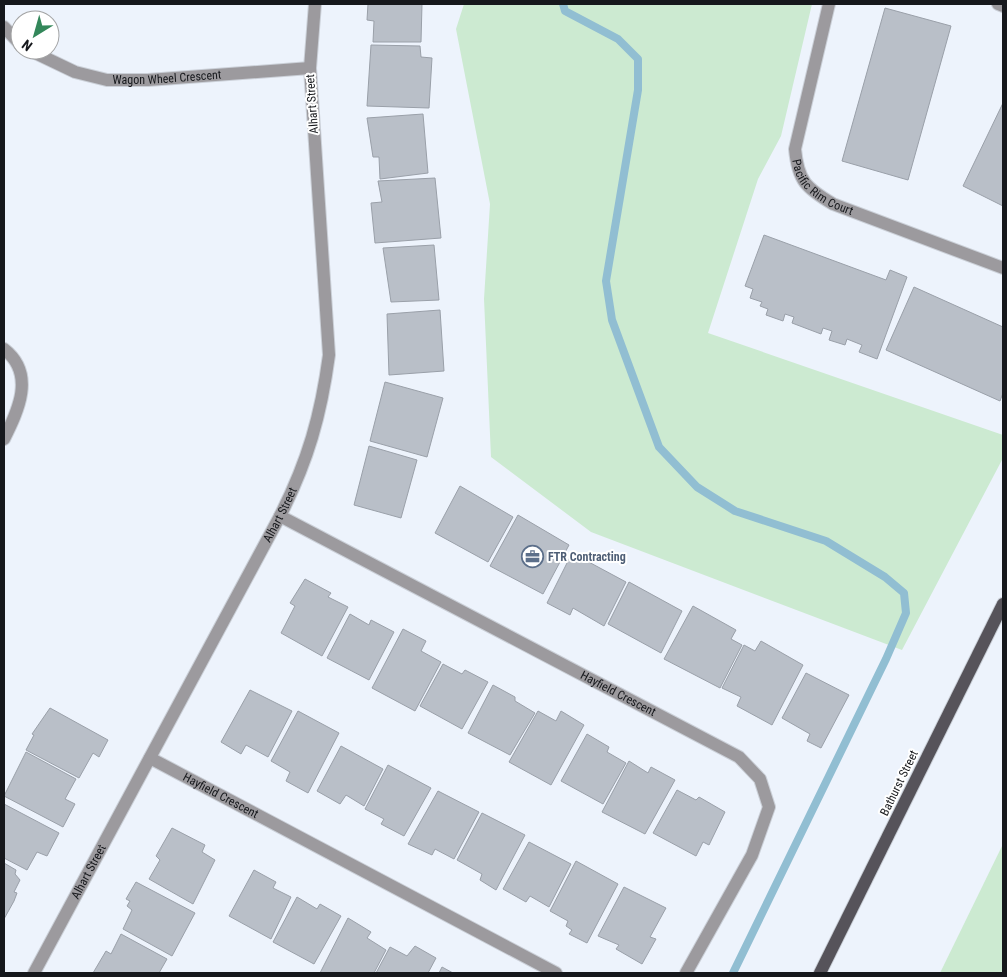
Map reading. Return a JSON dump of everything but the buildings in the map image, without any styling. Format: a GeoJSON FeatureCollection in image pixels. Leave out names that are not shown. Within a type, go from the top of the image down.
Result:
{"type":"FeatureCollection","features":[{"type":"Feature","properties":{"kind":"main road","name":"Bathurst Street"},"geometry":{"type":"LineString","coordinates":[[820,973],[1003,604]]}},
{"type":"Feature","properties":{"kind":"street","name":"Alhart Street"},"geometry":{"type":"LineString","coordinates":[[34,973],[280,516],[298,479],[313,438],[324,390],[329,355],[310,68],[315,4]]}},
{"type":"Feature","properties":{"kind":"street","name":"Pacific Rim Court"},"geometry":{"type":"LineString","coordinates":[[830,4],[795,149],[797,169],[811,190],[833,204],[1003,268]]}},
{"type":"Feature","properties":{"kind":"street"},"geometry":{"type":"LineString","coordinates":[[998,4],[1003,6]]}},
{"type":"Feature","properties":{"kind":"street","name":"Wagon Wheel Crescent"},"geometry":{"type":"LineString","coordinates":[[50,60],[75,72],[108,80],[148,80],[310,68]]}},
{"type":"Feature","properties":{"kind":"street"},"geometry":{"type":"LineString","coordinates":[[4,349],[17,367],[22,393],[19,409],[4,439]]}},
{"type":"Feature","properties":{"kind":"street","name":"Hayfield Crescent"},"geometry":{"type":"LineString","coordinates":[[280,516],[739,757],[760,779],[769,807],[752,855],[686,973]]}},
{"type":"Feature","properties":{"kind":"street","name":"Hayfield Crescent"},"geometry":{"type":"LineString","coordinates":[[150,758],[556,973]]}},
{"type":"Feature","properties":{"kind":"green space"},"geometry":{"type":"Polygon","coordinates":[[[464,4],[812,4],[781,136],[758,179],[708,333],[1003,435],[1003,458],[902,650],[591,532],[491,457],[484,299],[490,204],[456,29],[464,4]]]}},
{"type":"Feature","properties":{"kind":"green space"},"geometry":{"type":"Polygon","coordinates":[[[1003,844],[1003,973],[940,973],[1003,844]]]}},
{"type":"Feature","properties":{"kind":"waterway"},"geometry":{"type":"LineString","coordinates":[[563,4],[565,11],[618,39],[638,59],[638,90],[606,281],[612,320],[659,447],[697,487],[735,511],[826,541],[885,577],[904,593],[906,613],[886,659],[733,973]]}},
{"type":"Feature","properties":{"kind":"place","name":"FTR Contracting"},"geometry":{"type":"Point","coordinates":[532,557]}}]}
